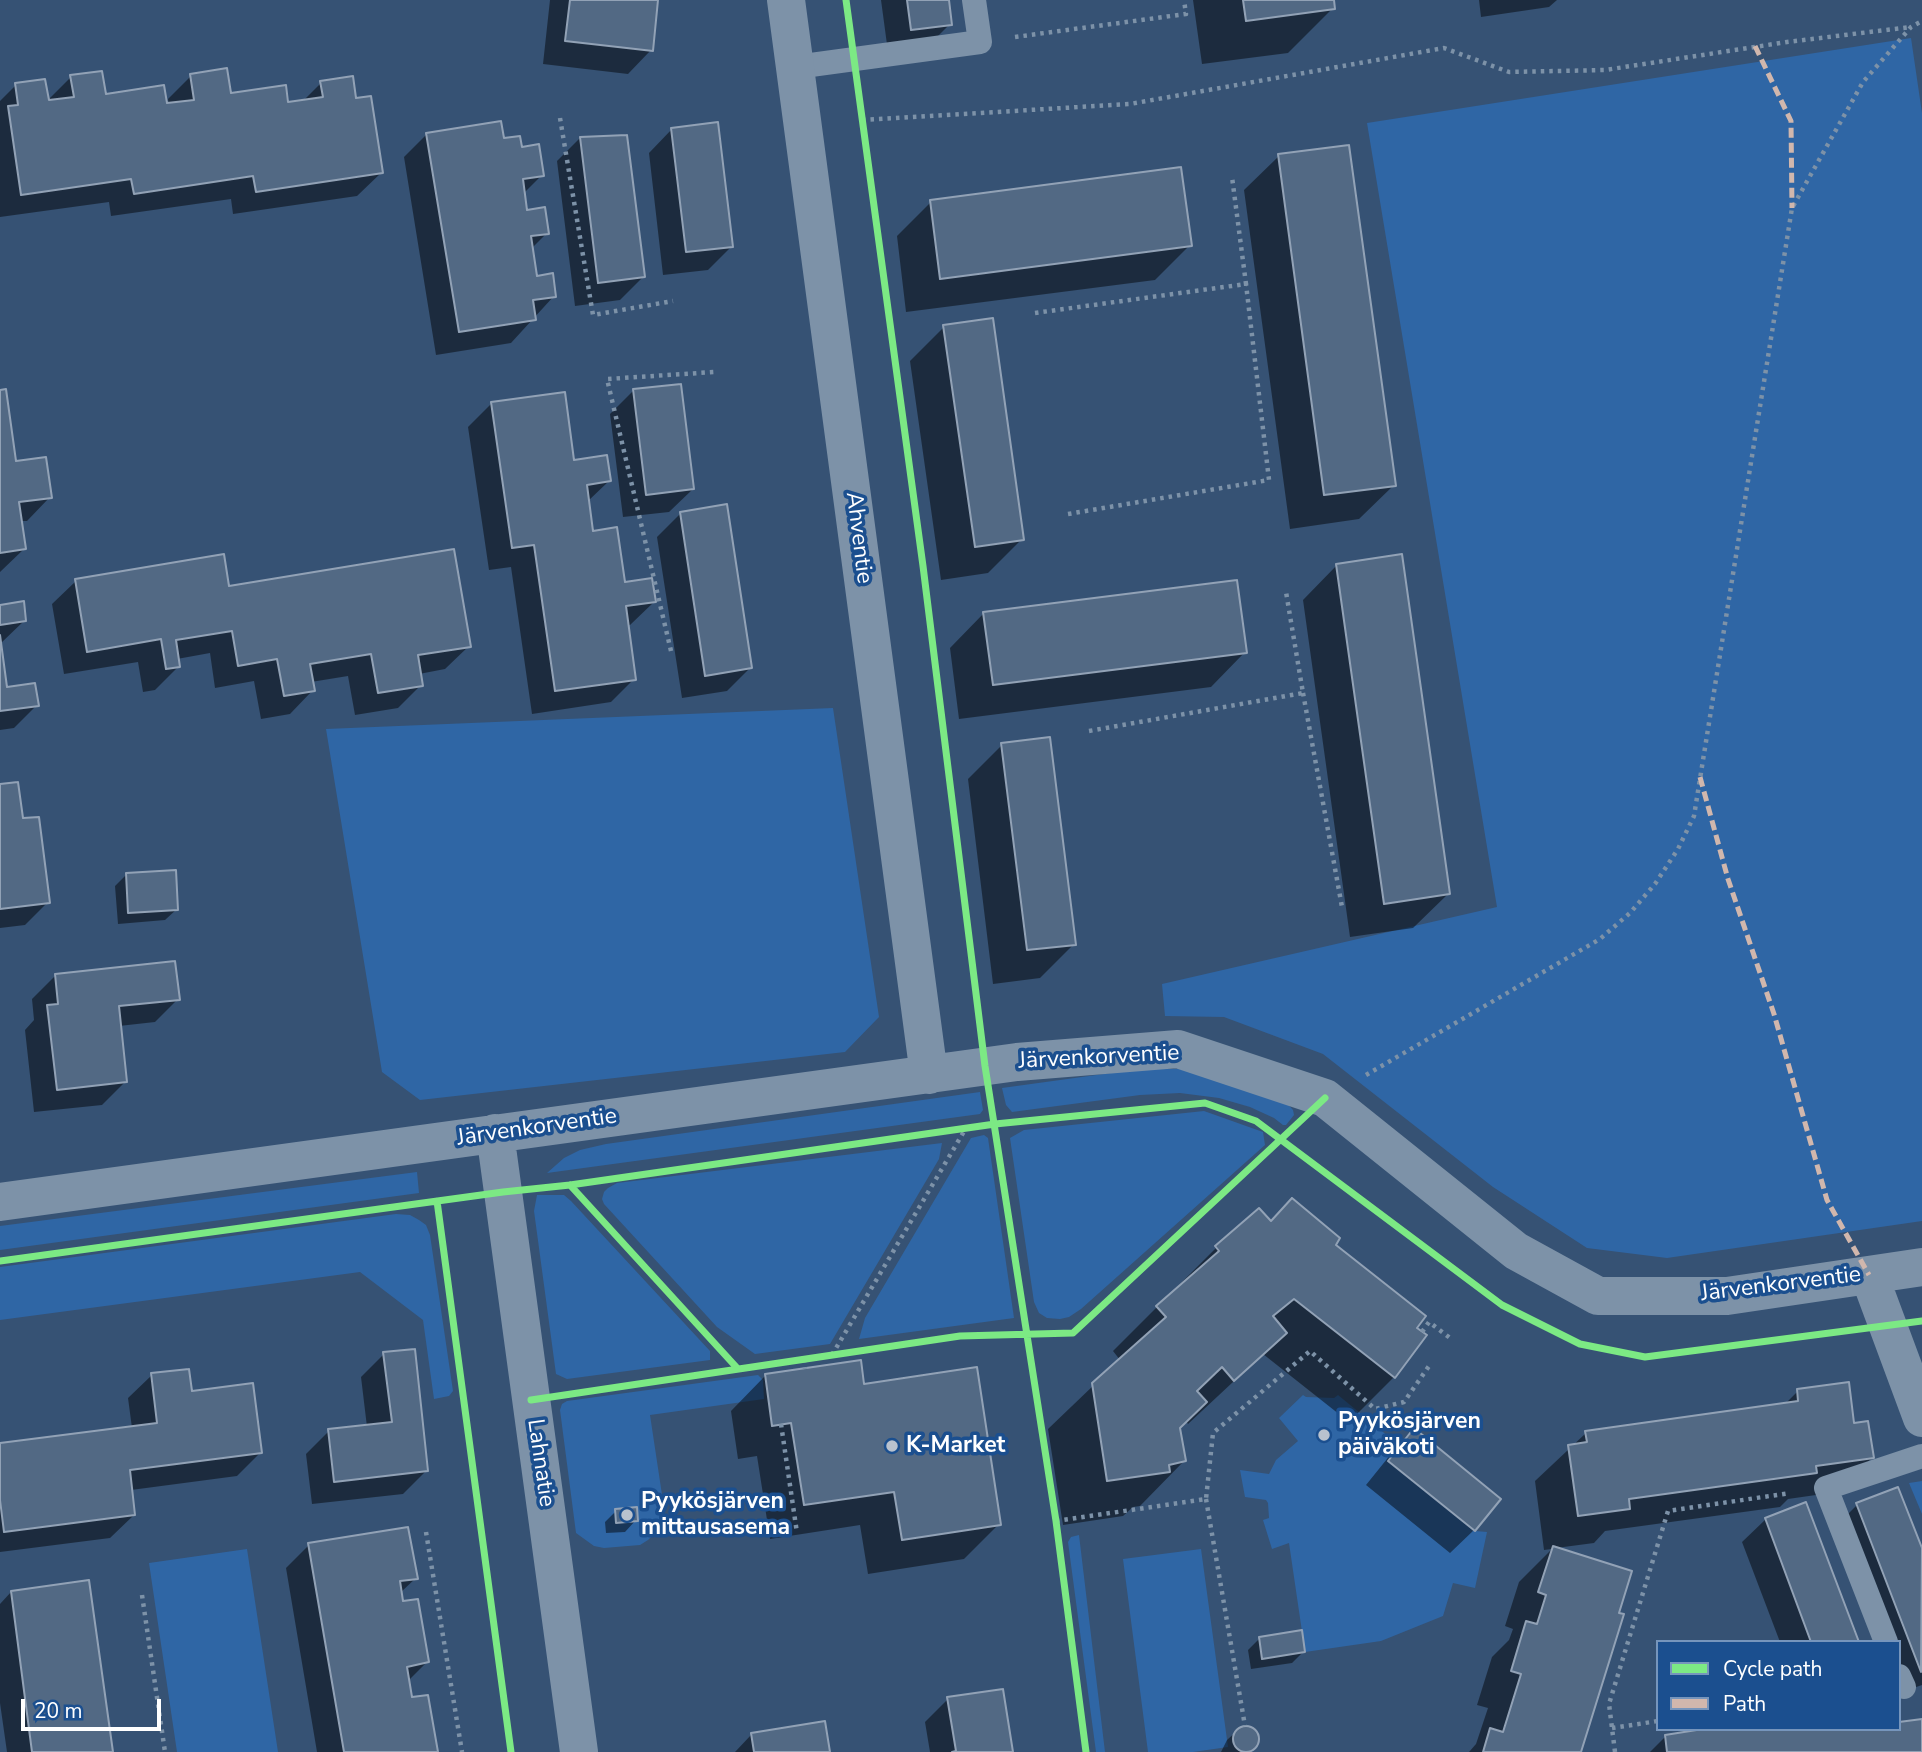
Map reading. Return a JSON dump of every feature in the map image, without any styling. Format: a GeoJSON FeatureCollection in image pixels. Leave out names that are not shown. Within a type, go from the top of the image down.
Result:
{"type":"FeatureCollection","features":[{"type":"Feature","properties":{"kind":"street","name":"Ahventie"},"geometry":{"type":"LineString","coordinates":[[786,0],[929,1075]]}},
{"type":"Feature","properties":{"kind":"street","name":"Järvenkorventie"},"geometry":{"type":"LineString","coordinates":[[0,1202],[1017,1062],[1178,1049],[1325,1098],[1516,1251],[1598,1296],[1727,1296],[1922,1267]]}},
{"type":"Feature","properties":{"kind":"street","name":"Lahnatie"},"geometry":{"type":"LineString","coordinates":[[495,1133],[579,1752]]}},
{"type":"Feature","properties":{"kind":"street"},"geometry":{"type":"LineString","coordinates":[[1869,1275],[1922,1418]]}},
{"type":"Feature","properties":{"kind":"lane"},"geometry":{"type":"LineString","coordinates":[[796,67],[980,42],[974,0]]}},
{"type":"Feature","properties":{"kind":"lane"},"geometry":{"type":"LineString","coordinates":[[1885,1640],[1826,1488],[1922,1456]]}},
{"type":"Feature","properties":{"kind":"path"},"geometry":{"type":"LineString","coordinates":[[980,42],[1186,14],[1184,0]]}},
{"type":"Feature","properties":{"kind":"path"},"geometry":{"type":"LineString","coordinates":[[862,120],[1130,104],[1444,48],[1509,72],[1605,70],[1787,42],[1911,27],[1922,22]]}},
{"type":"Feature","properties":{"kind":"path"},"geometry":{"type":"LineString","coordinates":[[1325,1098],[1600,939],[1630,913],[1655,884],[1678,849],[1694,816],[1792,208],[1863,82],[1911,27]]}},
{"type":"Feature","properties":{"kind":"path"},"geometry":{"type":"LineString","coordinates":[[854,60],[863,134]]}},
{"type":"Feature","properties":{"kind":"path"},"geometry":{"type":"LineString","coordinates":[[560,118],[593,315],[673,301]]}},
{"type":"Feature","properties":{"kind":"path"},"geometry":{"type":"LineString","coordinates":[[1068,514],[1269,480],[1232,177]]}},
{"type":"Feature","properties":{"kind":"path"},"geometry":{"type":"LineString","coordinates":[[1035,313],[1246,284]]}},
{"type":"Feature","properties":{"kind":"path"},"geometry":{"type":"LineString","coordinates":[[671,651],[607,379],[714,372]]}},
{"type":"Feature","properties":{"kind":"path"},"geometry":{"type":"LineString","coordinates":[[1286,592],[1342,906]]}},
{"type":"Feature","properties":{"kind":"path"},"geometry":{"type":"LineString","coordinates":[[1089,732],[1303,693]]}},
{"type":"Feature","properties":{"kind":"path"},"geometry":{"type":"LineString","coordinates":[[953,1130],[976,1127]]}},
{"type":"Feature","properties":{"kind":"path"},"geometry":{"type":"LineString","coordinates":[[832,1355],[966,1128]]}},
{"type":"Feature","properties":{"kind":"path"},"geometry":{"type":"LineString","coordinates":[[1422,1332],[1429,1322],[1450,1338]]}},
{"type":"Feature","properties":{"kind":"path"},"geometry":{"type":"LineString","coordinates":[[1245,1726],[1206,1499],[1213,1433],[1310,1350],[1375,1409],[1404,1402],[1429,1366]]}},
{"type":"Feature","properties":{"kind":"path"},"geometry":{"type":"LineString","coordinates":[[791,1361],[845,1353]]}},
{"type":"Feature","properties":{"kind":"path"},"geometry":{"type":"LineString","coordinates":[[804,1359],[806,1369]]}},
{"type":"Feature","properties":{"kind":"path"},"geometry":{"type":"LineString","coordinates":[[781,1424],[797,1533]]}},
{"type":"Feature","properties":{"kind":"path"},"geometry":{"type":"LineString","coordinates":[[1615,1752],[1609,1704],[1668,1511],[1826,1488]]}},
{"type":"Feature","properties":{"kind":"path"},"geometry":{"type":"LineString","coordinates":[[1056,1521],[1206,1499]]}},
{"type":"Feature","properties":{"kind":"path"},"geometry":{"type":"LineString","coordinates":[[1054,1507],[1058,1534]]}},
{"type":"Feature","properties":{"kind":"path"},"geometry":{"type":"LineString","coordinates":[[426,1532],[462,1752]]}},
{"type":"Feature","properties":{"kind":"path"},"geometry":{"type":"LineString","coordinates":[[142,1595],[165,1752]]}},
{"type":"Feature","properties":{"kind":"path"},"geometry":{"type":"LineString","coordinates":[[1612,1728],[1656,1721]]}},
{"type":"Feature","properties":{"kind":"shaded area"},"geometry":{"type":"Polygon","coordinates":[[[1911,38],[1922,113],[1922,1221],[1667,1258],[1587,1248],[1493,1187],[1323,1054],[1224,1017],[1165,1016],[1162,984],[1497,907],[1367,123],[1911,38]]]}},
{"type":"Feature","properties":{"kind":"shaded area"},"geometry":{"type":"Polygon","coordinates":[[[833,708],[879,1017],[845,1052],[420,1100],[382,1072],[326,729],[833,708]]]}},
{"type":"Feature","properties":{"kind":"shaded area"},"geometry":{"type":"Polygon","coordinates":[[[1140,1069],[1183,1069],[1286,1102],[1294,1115],[1283,1125],[1250,1107],[1219,1098],[1180,1093],[1140,1095],[1012,1112],[1006,1105],[1002,1088],[1140,1069]]]}},
{"type":"Feature","properties":{"kind":"shaded area"},"geometry":{"type":"Polygon","coordinates":[[[980,1092],[983,1110],[980,1114],[547,1173],[564,1158],[580,1150],[606,1144],[980,1092]]]}},
{"type":"Feature","properties":{"kind":"shaded area"},"geometry":{"type":"Polygon","coordinates":[[[1204,1111],[1263,1132],[1265,1145],[1081,1309],[1060,1319],[1047,1318],[1039,1313],[1034,1302],[1010,1138],[1024,1130],[1204,1111]]]}},
{"type":"Feature","properties":{"kind":"shaded area"},"geometry":{"type":"Polygon","coordinates":[[[984,1135],[988,1138],[1014,1318],[859,1339],[865,1318],[971,1138],[984,1135]]]}},
{"type":"Feature","properties":{"kind":"shaded area"},"geometry":{"type":"Polygon","coordinates":[[[942,1143],[939,1159],[830,1344],[755,1354],[717,1327],[602,1199],[604,1192],[617,1183],[942,1143]]]}},
{"type":"Feature","properties":{"kind":"shaded area"},"geometry":{"type":"Polygon","coordinates":[[[417,1172],[419,1193],[0,1250],[0,1226],[417,1172]]]}},
{"type":"Feature","properties":{"kind":"shaded area"},"geometry":{"type":"Polygon","coordinates":[[[537,1195],[564,1195],[571,1201],[710,1351],[710,1360],[567,1379],[556,1374],[534,1211],[537,1195]]]}},
{"type":"Feature","properties":{"kind":"shaded area"},"geometry":{"type":"Polygon","coordinates":[[[396,1214],[410,1215],[419,1220],[426,1225],[430,1235],[453,1391],[449,1396],[434,1399],[423,1320],[360,1272],[0,1320],[0,1267],[396,1214]]]}},
{"type":"Feature","properties":{"kind":"shaded area"},"geometry":{"type":"Polygon","coordinates":[[[758,1375],[763,1380],[764,1399],[650,1415],[664,1518],[648,1540],[640,1545],[604,1548],[594,1546],[576,1533],[560,1410],[562,1404],[567,1401],[758,1375]]]}},
{"type":"Feature","properties":{"kind":"shaded area"},"geometry":{"type":"Polygon","coordinates":[[[1303,1395],[1334,1398],[1338,1395],[1400,1446],[1388,1461],[1475,1531],[1487,1532],[1475,1588],[1453,1583],[1443,1616],[1381,1641],[1305,1652],[1289,1543],[1272,1549],[1263,1520],[1269,1518],[1268,1503],[1266,1500],[1245,1497],[1240,1470],[1269,1474],[1276,1460],[1298,1441],[1279,1418],[1303,1395]]]}},
{"type":"Feature","properties":{"kind":"shaded area"},"geometry":{"type":"Polygon","coordinates":[[[1922,1481],[1922,1514],[1909,1483],[1922,1481]]]}},
{"type":"Feature","properties":{"kind":"shaded area"},"geometry":{"type":"Polygon","coordinates":[[[1079,1535],[1105,1752],[1096,1752],[1068,1542],[1071,1537],[1079,1535]]]}},
{"type":"Feature","properties":{"kind":"shaded area"},"geometry":{"type":"Polygon","coordinates":[[[247,1549],[278,1752],[177,1752],[149,1563],[247,1549]]]}},
{"type":"Feature","properties":{"kind":"shaded area"},"geometry":{"type":"Polygon","coordinates":[[[1201,1549],[1228,1747],[1193,1752],[1148,1752],[1123,1559],[1201,1549]]]}},
{"type":"Feature","properties":{"kind":"building"},"geometry":{"type":"Polygon","coordinates":[[[570,0],[658,0],[653,51],[565,41],[570,0]]]}},
{"type":"Feature","properties":{"kind":"building"},"geometry":{"type":"Polygon","coordinates":[[[907,0],[949,0],[952,25],[911,30],[907,0]]]}},
{"type":"Feature","properties":{"kind":"building"},"geometry":{"type":"Polygon","coordinates":[[[1243,0],[1334,0],[1335,9],[1246,21],[1243,0]]]}},
{"type":"Feature","properties":{"kind":"building"},"geometry":{"type":"Polygon","coordinates":[[[227,68],[231,93],[286,85],[288,102],[323,97],[320,81],[353,76],[356,98],[371,96],[383,173],[256,192],[253,176],[134,194],[131,179],[21,195],[8,106],[18,105],[15,83],[45,79],[49,100],[74,97],[70,75],[102,71],[106,94],[164,85],[167,103],[194,100],[190,74],[227,68]]]}},
{"type":"Feature","properties":{"kind":"building"},"geometry":{"type":"Polygon","coordinates":[[[501,121],[504,138],[520,136],[522,147],[539,144],[544,176],[523,179],[527,210],[545,207],[549,234],[531,236],[537,276],[553,273],[556,297],[533,300],[536,320],[459,332],[426,133],[501,121]]]}},
{"type":"Feature","properties":{"kind":"building"},"geometry":{"type":"Polygon","coordinates":[[[718,122],[733,247],[686,252],[671,128],[718,122]]]}},
{"type":"Feature","properties":{"kind":"building"},"geometry":{"type":"Polygon","coordinates":[[[627,135],[645,277],[598,283],[580,137],[627,135]]]}},
{"type":"Feature","properties":{"kind":"building"},"geometry":{"type":"Polygon","coordinates":[[[1349,145],[1396,486],[1324,495],[1278,154],[1349,145]]]}},
{"type":"Feature","properties":{"kind":"building"},"geometry":{"type":"Polygon","coordinates":[[[1181,167],[1192,246],[940,279],[930,200],[1181,167]]]}},
{"type":"Feature","properties":{"kind":"building"},"geometry":{"type":"Polygon","coordinates":[[[993,318],[1024,540],[975,547],[943,325],[993,318]]]}},
{"type":"Feature","properties":{"kind":"building"},"geometry":{"type":"Polygon","coordinates":[[[681,384],[694,489],[646,495],[633,389],[681,384]]]}},
{"type":"Feature","properties":{"kind":"building"},"geometry":{"type":"Polygon","coordinates":[[[6,389],[16,461],[46,457],[52,498],[19,502],[26,549],[0,553],[0,390],[6,389]]]}},
{"type":"Feature","properties":{"kind":"building"},"geometry":{"type":"Polygon","coordinates":[[[565,392],[574,460],[607,455],[611,481],[587,485],[593,531],[617,527],[625,582],[652,578],[656,602],[626,606],[636,680],[555,691],[534,545],[512,548],[491,402],[565,392]]]}},
{"type":"Feature","properties":{"kind":"building"},"geometry":{"type":"Polygon","coordinates":[[[727,504],[752,668],[705,676],[680,512],[727,504]]]}},
{"type":"Feature","properties":{"kind":"building"},"geometry":{"type":"Polygon","coordinates":[[[454,549],[471,647],[418,655],[423,686],[378,693],[371,654],[310,664],[315,691],[284,696],[277,659],[238,666],[232,631],[176,640],[180,667],[166,669],[161,639],[87,652],[75,579],[224,554],[229,586],[454,549]]]}},
{"type":"Feature","properties":{"kind":"building"},"geometry":{"type":"Polygon","coordinates":[[[1402,554],[1450,894],[1384,904],[1336,564],[1402,554]]]}},
{"type":"Feature","properties":{"kind":"building"},"geometry":{"type":"Polygon","coordinates":[[[1237,580],[1247,653],[993,685],[983,612],[1237,580]]]}},
{"type":"Feature","properties":{"kind":"building"},"geometry":{"type":"Polygon","coordinates":[[[24,601],[26,621],[0,625],[0,605],[24,601]]]}},
{"type":"Feature","properties":{"kind":"building"},"geometry":{"type":"Polygon","coordinates":[[[0,635],[7,687],[35,683],[39,706],[0,711],[0,635]]]}},
{"type":"Feature","properties":{"kind":"building"},"geometry":{"type":"Polygon","coordinates":[[[1050,737],[1076,945],[1027,950],[1001,743],[1050,737]]]}},
{"type":"Feature","properties":{"kind":"building"},"geometry":{"type":"Polygon","coordinates":[[[18,782],[23,818],[39,817],[50,903],[0,909],[0,784],[18,782]]]}},
{"type":"Feature","properties":{"kind":"building"},"geometry":{"type":"Polygon","coordinates":[[[176,870],[178,910],[128,913],[126,873],[176,870]]]}},
{"type":"Feature","properties":{"kind":"building"},"geometry":{"type":"Polygon","coordinates":[[[175,961],[180,1000],[119,1006],[127,1082],[57,1090],[47,1005],[58,1004],[55,974],[175,961]]]}},
{"type":"Feature","properties":{"kind":"building"},"geometry":{"type":"Polygon","coordinates":[[[1292,1198],[1340,1238],[1336,1245],[1426,1316],[1417,1328],[1427,1335],[1395,1378],[1294,1299],[1273,1316],[1287,1333],[1234,1381],[1222,1367],[1197,1391],[1207,1402],[1180,1428],[1186,1461],[1169,1465],[1170,1472],[1107,1481],[1092,1383],[1166,1317],[1156,1306],[1219,1251],[1215,1246],[1259,1208],[1271,1221],[1292,1198]]]}},
{"type":"Feature","properties":{"kind":"building"},"geometry":{"type":"Polygon","coordinates":[[[415,1349],[428,1471],[334,1482],[328,1429],[392,1422],[383,1352],[415,1349]]]}},
{"type":"Feature","properties":{"kind":"building","name":"K-Market"},"geometry":{"type":"Polygon","coordinates":[[[861,1360],[864,1384],[977,1367],[1001,1525],[902,1540],[894,1492],[804,1505],[791,1423],[772,1426],[765,1374],[861,1360]]]}},
{"type":"Feature","properties":{"kind":"building"},"geometry":{"type":"Polygon","coordinates":[[[189,1369],[192,1391],[253,1383],[262,1453],[130,1470],[135,1515],[4,1532],[0,1500],[0,1443],[157,1423],[151,1373],[189,1369]]]}},
{"type":"Feature","properties":{"kind":"building"},"geometry":{"type":"Polygon","coordinates":[[[1849,1382],[1854,1423],[1868,1421],[1874,1458],[1816,1466],[1817,1473],[1629,1499],[1630,1509],[1578,1516],[1568,1445],[1587,1442],[1585,1431],[1798,1401],[1797,1389],[1849,1382]]]}},
{"type":"Feature","properties":{"kind":"building"},"geometry":{"type":"Polygon","coordinates":[[[1414,1428],[1501,1499],[1475,1531],[1388,1461],[1414,1428]]]}},
{"type":"Feature","properties":{"kind":"building"},"geometry":{"type":"Polygon","coordinates":[[[1898,1487],[1922,1548],[1921,1672],[1856,1503],[1898,1487]]]}},
{"type":"Feature","properties":{"kind":"building"},"geometry":{"type":"Polygon","coordinates":[[[1806,1502],[1858,1640],[1810,1640],[1765,1518],[1806,1502]]]}},
{"type":"Feature","properties":{"kind":"building","name":"Pyykösjärven mittausasema"},"geometry":{"type":"Polygon","coordinates":[[[637,1507],[638,1521],[616,1523],[615,1509],[637,1507]]]}},
{"type":"Feature","properties":{"kind":"building"},"geometry":{"type":"Polygon","coordinates":[[[408,1527],[418,1579],[400,1581],[403,1601],[418,1599],[429,1662],[407,1667],[412,1697],[428,1695],[438,1752],[344,1752],[308,1543],[408,1527]]]}},
{"type":"Feature","properties":{"kind":"building"},"geometry":{"type":"Polygon","coordinates":[[[1553,1546],[1632,1571],[1619,1613],[1624,1614],[1581,1752],[1483,1752],[1490,1728],[1503,1732],[1521,1674],[1511,1671],[1526,1621],[1537,1624],[1546,1595],[1538,1592],[1553,1546]]]}},
{"type":"Feature","properties":{"kind":"building"},"geometry":{"type":"Polygon","coordinates":[[[89,1580],[113,1752],[32,1752],[11,1591],[89,1580]]]}},
{"type":"Feature","properties":{"kind":"building"},"geometry":{"type":"Polygon","coordinates":[[[1302,1630],[1305,1652],[1262,1659],[1259,1637],[1302,1630]]]}},
{"type":"Feature","properties":{"kind":"building"},"geometry":{"type":"Polygon","coordinates":[[[1003,1689],[1013,1752],[952,1752],[956,1751],[947,1697],[1003,1689]]]}},
{"type":"Feature","properties":{"kind":"building"},"geometry":{"type":"Polygon","coordinates":[[[1922,1719],[1922,1752],[1667,1752],[1665,1735],[1690,1731],[1901,1731],[1901,1722],[1922,1719]]]}},
{"type":"Feature","properties":{"kind":"building"},"geometry":{"type":"Polygon","coordinates":[[[825,1721],[830,1752],[754,1752],[751,1733],[825,1721]]]}},
{"type":"Feature","properties":{"kind":"building"},"geometry":{"type":"Polygon","coordinates":[[[1246,1726],[1255,1730],[1259,1739],[1255,1748],[1246,1752],[1237,1748],[1233,1739],[1237,1730],[1246,1726]]]}},
{"type":"Feature","properties":{"kind":"marked path"},"geometry":{"type":"LineString","coordinates":[[1755,46],[1791,121],[1792,208]]}},
{"type":"Feature","properties":{"kind":"marked path"},"geometry":{"type":"LineString","coordinates":[[1700,777],[1728,879],[1774,1014],[1827,1200],[1869,1275]]}},
{"type":"Feature","properties":{"kind":"cycle path"},"geometry":{"type":"LineString","coordinates":[[846,0],[923,566],[985,1066],[1056,1521],[1086,1752]]}},
{"type":"Feature","properties":{"kind":"cycle path"},"geometry":{"type":"LineString","coordinates":[[531,1400],[960,1336],[1073,1333],[1325,1098]]}},
{"type":"Feature","properties":{"kind":"cycle path"},"geometry":{"type":"LineString","coordinates":[[0,1261],[570,1185],[995,1124],[1205,1103],[1256,1121],[1502,1305],[1580,1344],[1645,1357],[1922,1321]]}},
{"type":"Feature","properties":{"kind":"cycle path"},"geometry":{"type":"LineString","coordinates":[[570,1185],[738,1369]]}},
{"type":"Feature","properties":{"kind":"cycle path"},"geometry":{"type":"LineString","coordinates":[[437,1201],[511,1752]]}},
{"type":"Feature","properties":{"kind":"place","name":"Pyykösjärven päiväkoti"},"geometry":{"type":"Point","coordinates":[1324,1435]}},
{"type":"Feature","properties":{"kind":"place","name":"K-Market"},"geometry":{"type":"Point","coordinates":[892,1446]}},
{"type":"Feature","properties":{"kind":"place","name":"Pyykösjärven mittausasema"},"geometry":{"type":"Point","coordinates":[627,1515]}}]}
